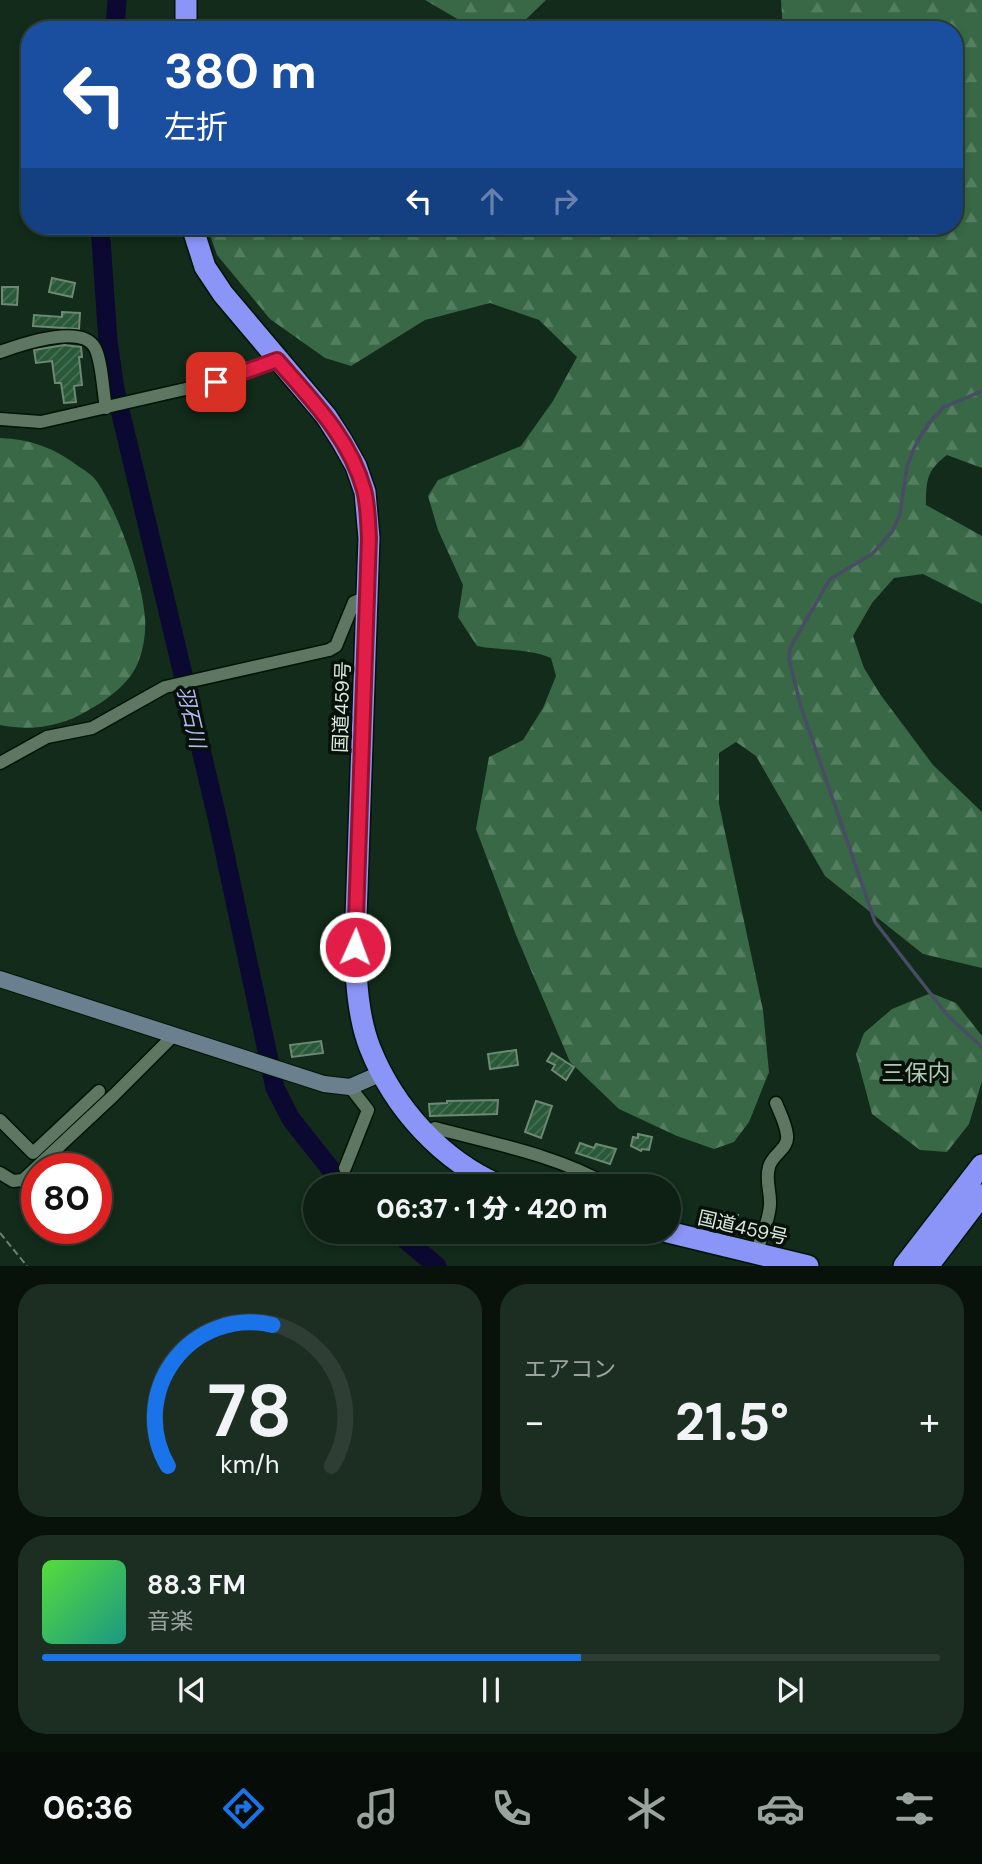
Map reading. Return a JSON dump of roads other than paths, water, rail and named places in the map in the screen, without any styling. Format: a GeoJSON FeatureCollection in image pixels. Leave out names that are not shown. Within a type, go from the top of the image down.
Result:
{"type":"FeatureCollection","features":[{"type":"Feature","properties":{"kind":"highway"},"geometry":{"type":"LineString","coordinates":[[186,0],[186,21]]}},
{"type":"Feature","properties":{"kind":"highway","name":"国道459号"},"geometry":{"type":"LineString","coordinates":[[195,235],[205,267],[223,294],[326,416],[356,466],[365,492],[368,516],[367,597],[355,947],[357,988],[370,1048],[382,1073],[409,1115],[432,1141],[475,1174]]}},
{"type":"Feature","properties":{"kind":"highway"},"geometry":{"type":"LineString","coordinates":[[904,1265],[982,1165]]}},
{"type":"Feature","properties":{"kind":"highway"},"geometry":{"type":"LineString","coordinates":[[928,1265],[980,1198]]}},
{"type":"Feature","properties":{"kind":"highway","name":"国道459号"},"geometry":{"type":"LineString","coordinates":[[681,1235],[808,1265]]}},
{"type":"Feature","properties":{"kind":"street"},"geometry":{"type":"LineString","coordinates":[[0,352],[19,345],[67,336],[87,340],[96,349],[108,407]]}},
{"type":"Feature","properties":{"kind":"street"},"geometry":{"type":"LineString","coordinates":[[0,419],[41,422],[216,382],[277,360]]}},
{"type":"Feature","properties":{"kind":"street"},"geometry":{"type":"LineString","coordinates":[[0,763],[47,737],[92,728],[165,687],[329,650],[336,646],[354,602],[367,597]]}},
{"type":"Feature","properties":{"kind":"street"},"geometry":{"type":"LineString","coordinates":[[0,979],[324,1084],[349,1087],[382,1073]]}},
{"type":"Feature","properties":{"kind":"street"},"geometry":{"type":"LineString","coordinates":[[0,1120],[33,1153],[79,1119],[173,1036]]}},
{"type":"Feature","properties":{"kind":"street"},"geometry":{"type":"LineString","coordinates":[[345,1168],[368,1110],[349,1087]]}},
{"type":"Feature","properties":{"kind":"street"},"geometry":{"type":"LineString","coordinates":[[0,1173],[13,1181],[23,1180],[79,1119],[99,1091]]}},
{"type":"Feature","properties":{"kind":"street"},"geometry":{"type":"LineString","coordinates":[[757,1253],[769,1212],[770,1201],[766,1185],[768,1170],[771,1159],[784,1148],[788,1137],[776,1103]]}},
{"type":"Feature","properties":{"kind":"street"},"geometry":{"type":"LineString","coordinates":[[435,1128],[550,1158],[587,1174]]}},
{"type":"Feature","properties":{"kind":"waterway","name":"羽石川"},"geometry":{"type":"LineString","coordinates":[[116,21],[117,0]]}},
{"type":"Feature","properties":{"kind":"waterway","name":"羽石川"},"geometry":{"type":"LineString","coordinates":[[101,235],[108,341],[115,389],[217,817],[275,1088],[291,1119],[335,1174]]}},
{"type":"Feature","properties":{"kind":"waterway"},"geometry":{"type":"LineString","coordinates":[[982,391],[944,407],[928,424],[907,467],[900,514],[892,532],[872,554],[830,579],[790,648],[789,659],[801,707],[875,922],[948,1016],[982,1047]]}},
{"type":"Feature","properties":{"kind":"waterway","name":"羽石川"},"geometry":{"type":"LineString","coordinates":[[410,1244],[437,1266]]}},
{"type":"Feature","properties":{"kind":"district","name":"三保内"},"geometry":{"type":"Point","coordinates":[916,1073]}}]}
